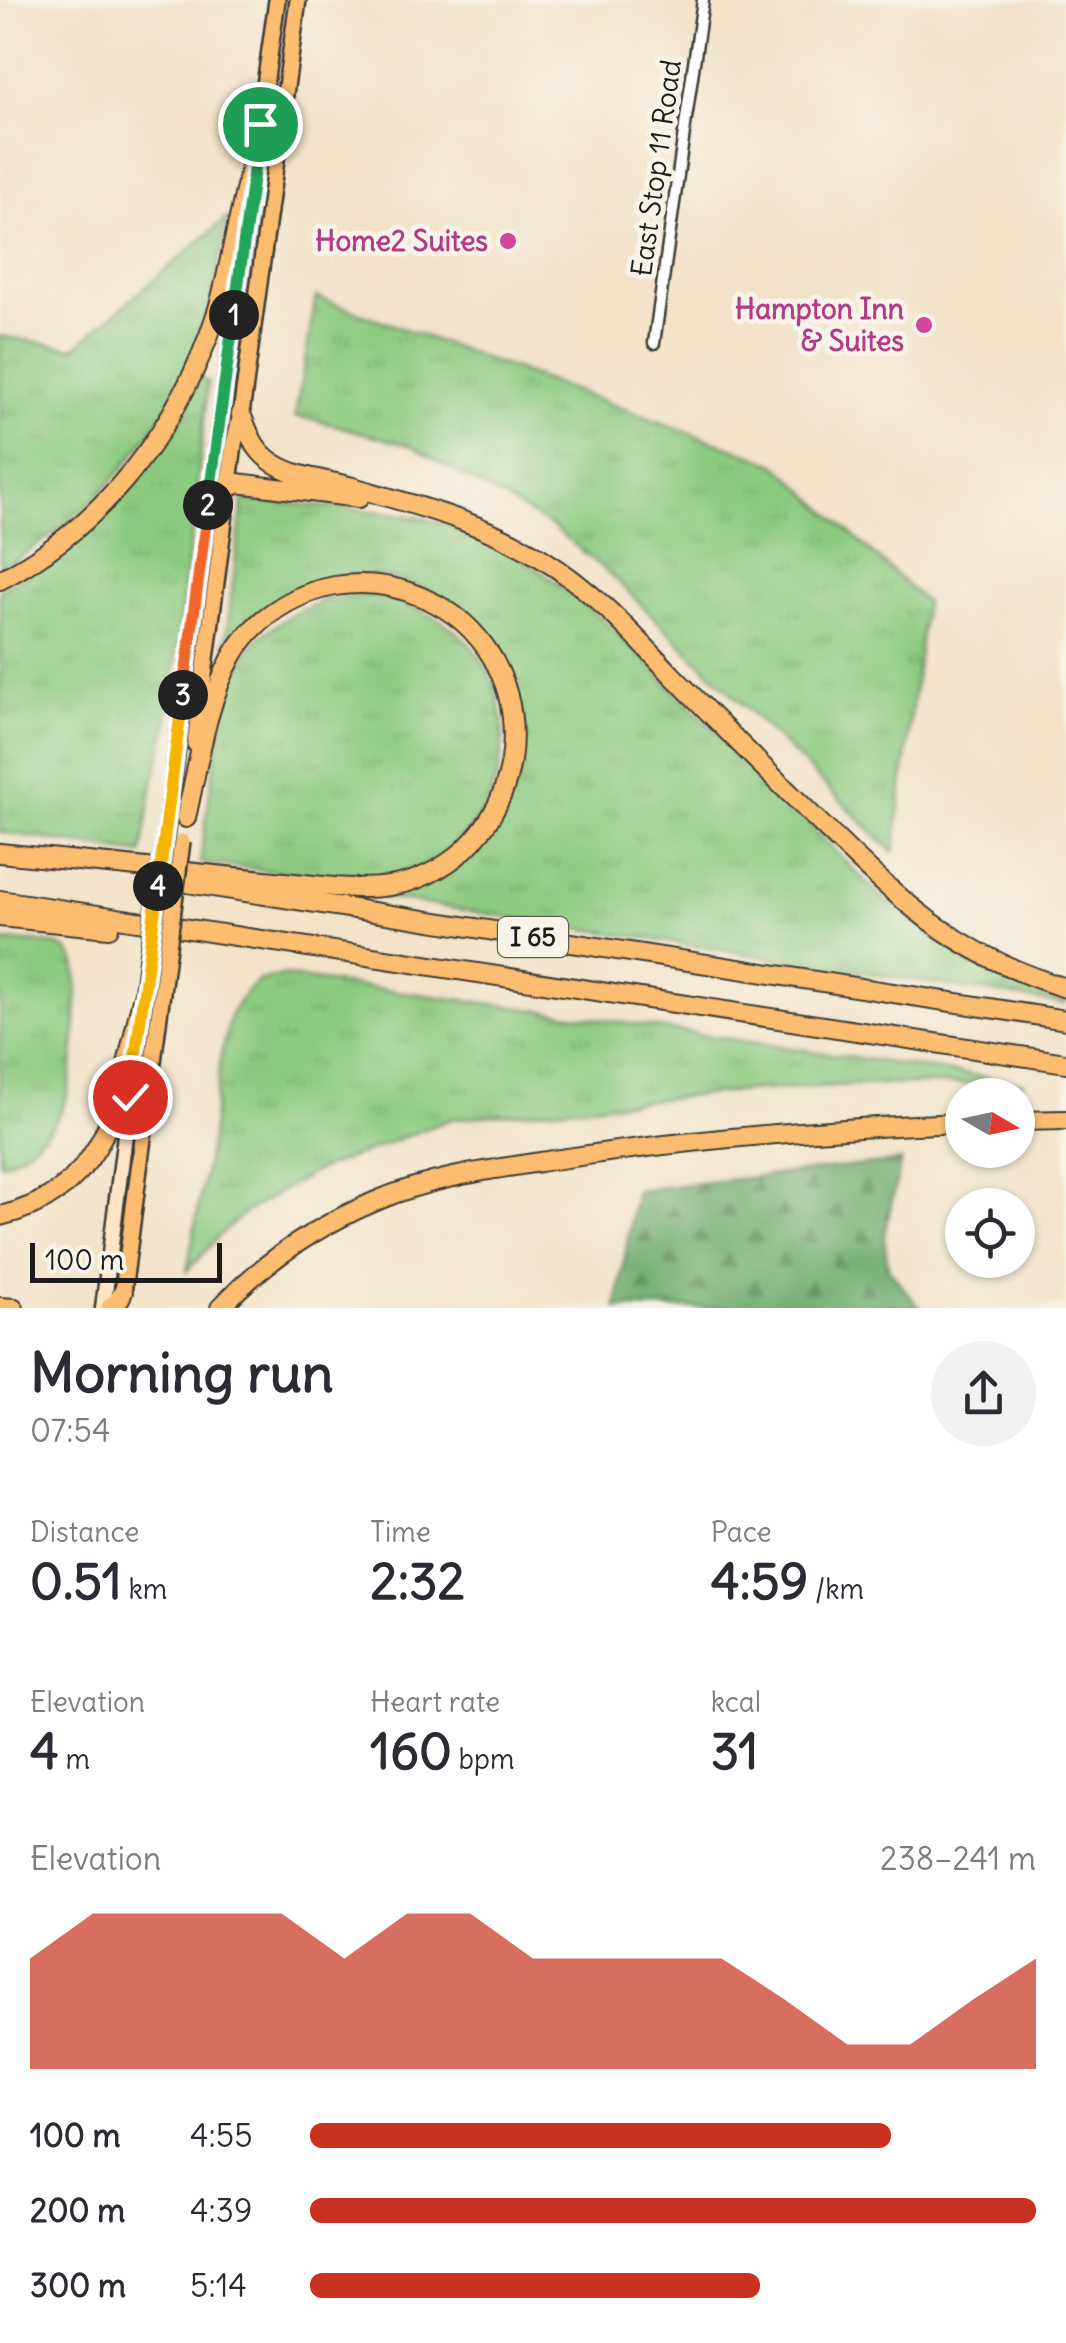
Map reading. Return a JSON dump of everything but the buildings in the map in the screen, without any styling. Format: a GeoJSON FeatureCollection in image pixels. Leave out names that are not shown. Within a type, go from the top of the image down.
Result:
{"type":"FeatureCollection","features":[{"type":"Feature","properties":{"kind":"highway"},"geometry":{"type":"LineString","coordinates":[[0,580],[45,552],[92,515],[132,472],[180,400],[218,309],[260,124]]}},
{"type":"Feature","properties":{"kind":"highway"},"geometry":{"type":"LineString","coordinates":[[242,414],[254,444],[278,466],[470,523],[501,536],[568,576],[614,614],[773,778],[902,902],[985,956],[1066,988]]}},
{"type":"Feature","properties":{"kind":"highway"},"geometry":{"type":"LineString","coordinates":[[208,511],[214,500],[238,483],[400,501]]}},
{"type":"Feature","properties":{"kind":"highway"},"geometry":{"type":"LineString","coordinates":[[0,854],[334,888],[405,883],[438,868],[468,847],[500,801],[510,772],[514,742],[503,679],[476,634],[450,612],[420,596],[394,587],[366,584],[332,587],[300,597],[257,625],[226,667],[214,700],[186,818]]}},
{"type":"Feature","properties":{"kind":"highway","name":"I 65"},"geometry":{"type":"LineString","coordinates":[[0,854],[1066,1020]]}},
{"type":"Feature","properties":{"kind":"highway","name":"I 65"},"geometry":{"type":"LineString","coordinates":[[0,900],[1066,1062]]}},
{"type":"Feature","properties":{"kind":"highway"},"geometry":{"type":"LineString","coordinates":[[0,917],[244,938]]}},
{"type":"Feature","properties":{"kind":"highway"},"geometry":{"type":"LineString","coordinates":[[0,1216],[60,1190],[94,1152],[111,1120],[142,999]]}},
{"type":"Feature","properties":{"kind":"highway"},"geometry":{"type":"LineString","coordinates":[[1035,1121],[1066,1120]]}},
{"type":"Feature","properties":{"kind":"highway"},"geometry":{"type":"LineString","coordinates":[[220,1308],[273,1260],[322,1227],[375,1201],[432,1182],[538,1162],[681,1143],[787,1132],[945,1124]]}},
{"type":"Feature","properties":{"kind":"highway"},"geometry":{"type":"LineString","coordinates":[[107,1308],[122,1300]]}},
{"type":"Feature","properties":{"kind":"highway"},"geometry":{"type":"LineString","coordinates":[[0,1306],[14,1308]]}},
{"type":"Feature","properties":{"kind":"main road"},"geometry":{"type":"LineString","coordinates":[[107,1308],[142,999],[276,0]]}},
{"type":"Feature","properties":{"kind":"main road"},"geometry":{"type":"LineString","coordinates":[[122,1300],[234,444],[242,414],[298,0]]}},
{"type":"Feature","properties":{"kind":"street","name":"East Stop 11 Road"},"geometry":{"type":"LineString","coordinates":[[654,342],[704,0]]}},
{"type":"Feature","properties":{"kind":"green space"},"geometry":{"type":"Polygon","coordinates":[[[227,218],[206,317],[186,369],[159,419],[125,465],[87,506],[0,570],[0,336],[74,348],[227,218]]]}},
{"type":"Feature","properties":{"kind":"green space"},"geometry":{"type":"Polygon","coordinates":[[[316,297],[776,464],[925,602],[894,853],[611,575],[553,527],[411,446],[295,417],[316,297]]]}},
{"type":"Feature","properties":{"kind":"green space"},"geometry":{"type":"Polygon","coordinates":[[[199,377],[208,382],[194,517],[166,733],[153,782],[142,854],[0,832],[0,589],[51,558],[120,498],[158,451],[199,377]]]}},
{"type":"Feature","properties":{"kind":"green space"},"geometry":{"type":"Polygon","coordinates":[[[243,500],[412,516],[462,529],[513,553],[582,602],[624,639],[881,897],[969,957],[1016,980],[1066,997],[1066,1004],[380,897],[454,868],[483,842],[500,817],[514,789],[522,750],[519,703],[510,672],[497,647],[448,602],[420,587],[360,575],[328,579],[298,589],[249,619],[225,648],[243,500]]]}},
{"type":"Feature","properties":{"kind":"green space"},"geometry":{"type":"Polygon","coordinates":[[[377,595],[420,610],[458,633],[479,656],[494,686],[502,719],[502,751],[495,783],[481,813],[461,839],[435,859],[390,876],[334,878],[200,863],[222,708],[234,672],[258,638],[292,614],[326,599],[377,595]]]}},
{"type":"Feature","properties":{"kind":"green space"},"geometry":{"type":"Polygon","coordinates":[[[0,941],[44,943],[68,951],[75,964],[77,992],[71,1074],[61,1111],[48,1131],[29,1148],[0,1163],[0,941]]]}},
{"type":"Feature","properties":{"kind":"green space"},"geometry":{"type":"Polygon","coordinates":[[[283,976],[552,1012],[991,1078],[945,1078],[945,1084],[745,1091],[451,1119],[316,1171],[246,1212],[187,1271],[231,1014],[260,980],[283,976]]]}},
{"type":"Feature","properties":{"kind":"green space"},"geometry":{"type":"Polygon","coordinates":[[[901,1161],[884,1236],[888,1268],[920,1308],[616,1308],[636,1190],[901,1161]]]}},
{"type":"Feature","properties":{"kind":"place","name":"Home2 Suites"},"geometry":{"type":"Point","coordinates":[508,241]}},
{"type":"Feature","properties":{"kind":"place","name":"Hampton Inn & Suites"},"geometry":{"type":"Point","coordinates":[924,325]}},
{"type":"Feature","properties":{"kind":"route"},"geometry":{"type":"LineString","coordinates":[[130,1097],[260,124]]}}]}
